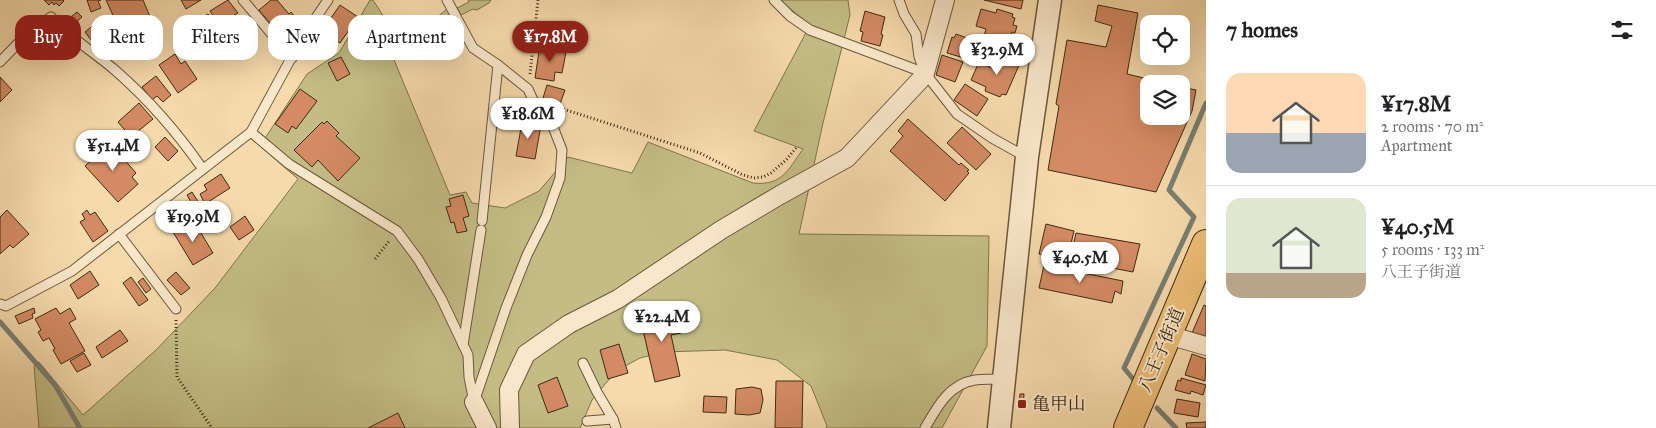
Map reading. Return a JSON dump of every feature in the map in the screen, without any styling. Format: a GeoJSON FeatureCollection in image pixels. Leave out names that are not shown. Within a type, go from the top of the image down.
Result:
{"type":"FeatureCollection","features":[{"type":"Feature","properties":{"kind":"highway","name":"八王子街道"},"geometry":{"type":"LineString","coordinates":[[1128,428],[1206,244]]}},
{"type":"Feature","properties":{"kind":"street"},"geometry":{"type":"LineString","coordinates":[[510,428],[509,390],[526,354],[569,324],[618,299],[721,230],[847,158],[925,73],[945,0]]}},
{"type":"Feature","properties":{"kind":"street"},"geometry":{"type":"LineString","coordinates":[[999,428],[1027,157],[1050,0]]}},
{"type":"Feature","properties":{"kind":"street"},"geometry":{"type":"LineString","coordinates":[[1168,335],[1206,346]]}},
{"type":"Feature","properties":{"kind":"street"},"geometry":{"type":"LineString","coordinates":[[474,402],[487,428]]}},
{"type":"Feature","properties":{"kind":"lane"},"geometry":{"type":"LineString","coordinates":[[243,0],[268,30]]}},
{"type":"Feature","properties":{"kind":"lane"},"geometry":{"type":"LineString","coordinates":[[318,15],[328,0]]}},
{"type":"Feature","properties":{"kind":"lane"},"geometry":{"type":"LineString","coordinates":[[447,0],[473,48],[528,89],[533,100],[550,119],[562,150],[560,178],[546,217],[527,255],[506,308],[474,402]]}},
{"type":"Feature","properties":{"kind":"lane"},"geometry":{"type":"LineString","coordinates":[[774,0],[790,16],[810,30],[925,73]]}},
{"type":"Feature","properties":{"kind":"lane"},"geometry":{"type":"LineString","coordinates":[[899,0],[904,14],[916,34],[919,57],[925,73],[957,114],[992,138],[1027,157]]}},
{"type":"Feature","properties":{"kind":"lane"},"geometry":{"type":"LineString","coordinates":[[0,62],[26,34],[51,17],[66,33],[115,71],[162,116],[183,140],[202,168]]}},
{"type":"Feature","properties":{"kind":"lane"},"geometry":{"type":"LineString","coordinates":[[0,304],[6,306],[72,271],[202,168],[251,132],[291,60]]}},
{"type":"Feature","properties":{"kind":"lane"},"geometry":{"type":"LineString","coordinates":[[463,345],[481,225],[498,65]]}},
{"type":"Feature","properties":{"kind":"lane"},"geometry":{"type":"LineString","coordinates":[[251,132],[289,164],[397,231],[418,259],[441,298],[468,355],[469,377],[474,402]]}},
{"type":"Feature","properties":{"kind":"lane"},"geometry":{"type":"LineString","coordinates":[[119,234],[176,309]]}},
{"type":"Feature","properties":{"kind":"lane"},"geometry":{"type":"LineString","coordinates":[[583,363],[597,392],[613,418],[616,428]]}},
{"type":"Feature","properties":{"kind":"lane"},"geometry":{"type":"LineString","coordinates":[[925,428],[938,405],[955,388],[974,380],[1004,379]]}},
{"type":"Feature","properties":{"kind":"lane"},"geometry":{"type":"LineString","coordinates":[[587,421],[613,418]]}},
{"type":"Feature","properties":{"kind":"path"},"geometry":{"type":"LineString","coordinates":[[528,89],[538,0]]}},
{"type":"Feature","properties":{"kind":"path"},"geometry":{"type":"LineString","coordinates":[[533,100],[700,153],[743,175],[754,178],[763,177],[771,173],[797,147]]}},
{"type":"Feature","properties":{"kind":"path"},"geometry":{"type":"LineString","coordinates":[[375,258],[397,231]]}},
{"type":"Feature","properties":{"kind":"path"},"geometry":{"type":"LineString","coordinates":[[176,309],[177,377],[212,428]]}},
{"type":"Feature","properties":{"kind":"shaded area"},"geometry":{"type":"Polygon","coordinates":[[[370,0],[373,0],[383,15],[361,15],[370,0]]]}},
{"type":"Feature","properties":{"kind":"shaded area"},"geometry":{"type":"Polygon","coordinates":[[[468,0],[491,0],[477,10],[473,9],[461,15],[457,8],[469,2],[468,0]]]}},
{"type":"Feature","properties":{"kind":"shaded area"},"geometry":{"type":"Polygon","coordinates":[[[782,0],[848,0],[850,15],[823,123],[799,234],[989,236],[987,346],[942,428],[826,428],[827,426],[811,386],[777,360],[725,350],[664,352],[640,358],[616,371],[592,400],[580,428],[39,428],[34,366],[39,362],[83,415],[156,350],[215,288],[298,179],[260,146],[307,74],[328,60],[338,60],[339,53],[348,38],[348,60],[394,60],[450,195],[466,192],[472,203],[505,208],[539,191],[568,157],[632,173],[648,142],[753,183],[763,183],[771,182],[783,175],[803,149],[754,131],[810,25],[782,0]]]}},
{"type":"Feature","properties":{"kind":"shaded area"},"geometry":{"type":"Polygon","coordinates":[[[448,8],[452,15],[440,15],[448,8]]]}},
{"type":"Feature","properties":{"kind":"building"},"geometry":{"type":"Polygon","coordinates":[[[44,0],[64,1],[59,6],[56,3],[54,5],[52,2],[49,5],[44,0]]]}},
{"type":"Feature","properties":{"kind":"building"},"geometry":{"type":"Polygon","coordinates":[[[87,0],[101,0],[98,1],[101,8],[91,12],[87,0]]]}},
{"type":"Feature","properties":{"kind":"building"},"geometry":{"type":"Polygon","coordinates":[[[106,0],[143,0],[149,15],[113,15],[106,0]]]}},
{"type":"Feature","properties":{"kind":"building"},"geometry":{"type":"Polygon","coordinates":[[[181,0],[201,0],[186,9],[181,0]]]}},
{"type":"Feature","properties":{"kind":"building"},"geometry":{"type":"Polygon","coordinates":[[[228,0],[238,13],[235,15],[213,15],[210,11],[228,0]]]}},
{"type":"Feature","properties":{"kind":"building"},"geometry":{"type":"Polygon","coordinates":[[[271,0],[277,0],[289,14],[291,12],[293,15],[268,15],[268,21],[259,10],[271,0]]]}},
{"type":"Feature","properties":{"kind":"building"},"geometry":{"type":"Polygon","coordinates":[[[984,0],[1023,0],[1021,9],[984,0]]]}},
{"type":"Feature","properties":{"kind":"building"},"geometry":{"type":"Polygon","coordinates":[[[340,5],[355,15],[348,15],[348,31],[340,43],[338,42],[338,15],[333,15],[340,5]]]}},
{"type":"Feature","properties":{"kind":"building"},"geometry":{"type":"Polygon","coordinates":[[[1098,5],[1138,13],[1127,74],[1140,77],[1140,125],[1186,125],[1156,192],[1048,170],[1059,106],[1056,104],[1067,40],[1106,47],[1112,26],[1095,21],[1098,5]]]}},
{"type":"Feature","properties":{"kind":"building"},"geometry":{"type":"Polygon","coordinates":[[[981,9],[996,13],[997,9],[1013,14],[1012,17],[1015,18],[1013,25],[1017,26],[1015,33],[1012,32],[1008,47],[983,40],[986,29],[976,26],[981,9]]]}},
{"type":"Feature","properties":{"kind":"building"},"geometry":{"type":"Polygon","coordinates":[[[865,11],[885,17],[880,46],[861,41],[863,32],[860,31],[865,11]]]}},
{"type":"Feature","properties":{"kind":"building"},"geometry":{"type":"Polygon","coordinates":[[[91,27],[91,40],[85,32],[91,27]]]}},
{"type":"Feature","properties":{"kind":"building"},"geometry":{"type":"Polygon","coordinates":[[[956,34],[970,39],[964,58],[947,53],[952,37],[954,38],[956,34]]]}},
{"type":"Feature","properties":{"kind":"building"},"geometry":{"type":"Polygon","coordinates":[[[976,42],[999,52],[993,66],[977,59],[976,64],[968,61],[976,42]]]}},
{"type":"Feature","properties":{"kind":"building"},"geometry":{"type":"Polygon","coordinates":[[[540,45],[566,52],[562,73],[555,72],[554,81],[535,78],[540,45]]]}},
{"type":"Feature","properties":{"kind":"building"},"geometry":{"type":"Polygon","coordinates":[[[1001,54],[1020,63],[1006,95],[1002,94],[1000,97],[985,91],[986,87],[971,80],[979,62],[994,69],[1001,54]]]}},
{"type":"Feature","properties":{"kind":"building"},"geometry":{"type":"Polygon","coordinates":[[[173,55],[173,60],[179,60],[181,64],[185,61],[197,79],[178,93],[159,65],[173,55]]]}},
{"type":"Feature","properties":{"kind":"building"},"geometry":{"type":"Polygon","coordinates":[[[942,55],[963,62],[955,82],[936,75],[942,55]]]}},
{"type":"Feature","properties":{"kind":"building"},"geometry":{"type":"Polygon","coordinates":[[[341,57],[350,74],[337,81],[328,63],[341,57]]]}},
{"type":"Feature","properties":{"kind":"building"},"geometry":{"type":"Polygon","coordinates":[[[156,76],[171,95],[163,102],[157,96],[152,100],[142,87],[156,76]]]}},
{"type":"Feature","properties":{"kind":"building"},"geometry":{"type":"Polygon","coordinates":[[[0,77],[12,90],[0,102],[0,77]]]}},
{"type":"Feature","properties":{"kind":"building"},"geometry":{"type":"Polygon","coordinates":[[[965,84],[988,99],[977,116],[954,100],[965,84]]]}},
{"type":"Feature","properties":{"kind":"building"},"geometry":{"type":"Polygon","coordinates":[[[547,85],[565,90],[560,104],[543,98],[547,85]]]}},
{"type":"Feature","properties":{"kind":"building"},"geometry":{"type":"Polygon","coordinates":[[[300,89],[317,101],[296,129],[292,126],[288,133],[275,124],[300,89]]]}},
{"type":"Feature","properties":{"kind":"building"},"geometry":{"type":"Polygon","coordinates":[[[1190,89],[1196,90],[1190,116],[1190,89]]]}},
{"type":"Feature","properties":{"kind":"building"},"geometry":{"type":"Polygon","coordinates":[[[139,103],[153,119],[137,132],[135,130],[129,135],[118,122],[139,103]]]}},
{"type":"Feature","properties":{"kind":"building"},"geometry":{"type":"Polygon","coordinates":[[[908,119],[959,165],[961,163],[969,170],[967,171],[969,173],[945,201],[890,151],[903,136],[898,131],[908,119]]]}},
{"type":"Feature","properties":{"kind":"building"},"geometry":{"type":"Polygon","coordinates":[[[327,121],[339,133],[336,136],[360,158],[338,181],[318,160],[312,167],[294,150],[322,122],[324,124],[327,121]]]}},
{"type":"Feature","properties":{"kind":"building"},"geometry":{"type":"Polygon","coordinates":[[[522,122],[541,125],[535,159],[516,156],[522,122]]]}},
{"type":"Feature","properties":{"kind":"building"},"geometry":{"type":"Polygon","coordinates":[[[962,127],[991,154],[976,170],[947,143],[962,127]]]}},
{"type":"Feature","properties":{"kind":"building"},"geometry":{"type":"Polygon","coordinates":[[[165,137],[178,151],[168,161],[155,147],[165,137]]]}},
{"type":"Feature","properties":{"kind":"building"},"geometry":{"type":"Polygon","coordinates":[[[110,143],[136,173],[132,177],[138,184],[118,202],[85,166],[110,143]]]}},
{"type":"Feature","properties":{"kind":"building"},"geometry":{"type":"Polygon","coordinates":[[[221,174],[230,188],[205,204],[200,194],[207,190],[204,185],[221,174]]]}},
{"type":"Feature","properties":{"kind":"building"},"geometry":{"type":"Polygon","coordinates":[[[192,192],[201,206],[195,209],[187,195],[192,192]]]}},
{"type":"Feature","properties":{"kind":"building"},"geometry":{"type":"Polygon","coordinates":[[[463,195],[469,216],[463,218],[467,231],[457,233],[454,222],[451,223],[446,207],[451,206],[449,199],[463,195]]]}},
{"type":"Feature","properties":{"kind":"building"},"geometry":{"type":"Polygon","coordinates":[[[187,201],[194,213],[187,217],[180,205],[187,201]]]}},
{"type":"Feature","properties":{"kind":"building"},"geometry":{"type":"Polygon","coordinates":[[[7,210],[29,234],[13,248],[10,245],[0,254],[0,217],[7,210]]]}},
{"type":"Feature","properties":{"kind":"building"},"geometry":{"type":"Polygon","coordinates":[[[87,210],[90,215],[95,212],[108,231],[93,242],[80,222],[85,219],[82,214],[87,210]]]}},
{"type":"Feature","properties":{"kind":"building"},"geometry":{"type":"Polygon","coordinates":[[[245,216],[254,230],[239,240],[230,227],[245,216]]]}},
{"type":"Feature","properties":{"kind":"building"},"geometry":{"type":"Polygon","coordinates":[[[189,222],[191,226],[195,223],[213,253],[193,265],[173,232],[189,222]]]}},
{"type":"Feature","properties":{"kind":"building"},"geometry":{"type":"Polygon","coordinates":[[[1046,224],[1074,231],[1067,261],[1039,254],[1046,224]]]}},
{"type":"Feature","properties":{"kind":"building"},"geometry":{"type":"Polygon","coordinates":[[[1076,233],[1140,244],[1133,272],[1070,260],[1076,233]]]}},
{"type":"Feature","properties":{"kind":"building"},"geometry":{"type":"Polygon","coordinates":[[[1044,265],[1123,281],[1121,294],[1115,291],[1112,303],[1039,288],[1044,265]]]}},
{"type":"Feature","properties":{"kind":"building"},"geometry":{"type":"Polygon","coordinates":[[[90,271],[99,285],[78,299],[70,285],[90,271]]]}},
{"type":"Feature","properties":{"kind":"building"},"geometry":{"type":"Polygon","coordinates":[[[176,272],[190,288],[181,295],[167,280],[176,272]]]}},
{"type":"Feature","properties":{"kind":"building"},"geometry":{"type":"Polygon","coordinates":[[[131,277],[148,300],[139,306],[123,283],[131,277]]]}},
{"type":"Feature","properties":{"kind":"building"},"geometry":{"type":"Polygon","coordinates":[[[143,278],[151,289],[146,293],[138,282],[143,278]]]}},
{"type":"Feature","properties":{"kind":"building"},"geometry":{"type":"Polygon","coordinates":[[[1204,305],[1206,306],[1206,338],[1192,333],[1204,305]]]}},
{"type":"Feature","properties":{"kind":"building"},"geometry":{"type":"Polygon","coordinates":[[[34,308],[33,318],[19,324],[15,316],[34,308]]]}},
{"type":"Feature","properties":{"kind":"building"},"geometry":{"type":"Polygon","coordinates":[[[56,308],[60,314],[70,308],[76,319],[69,323],[85,351],[61,364],[49,338],[43,341],[38,332],[41,330],[35,319],[56,308]]]}},
{"type":"Feature","properties":{"kind":"building"},"geometry":{"type":"Polygon","coordinates":[[[675,309],[681,333],[671,335],[680,376],[655,382],[640,317],[675,309]]]}},
{"type":"Feature","properties":{"kind":"building"},"geometry":{"type":"Polygon","coordinates":[[[120,330],[128,341],[102,358],[96,347],[120,330]]]}},
{"type":"Feature","properties":{"kind":"building"},"geometry":{"type":"Polygon","coordinates":[[[619,344],[628,373],[608,379],[600,350],[619,344]]]}},
{"type":"Feature","properties":{"kind":"building"},"geometry":{"type":"Polygon","coordinates":[[[84,353],[91,365],[77,372],[70,361],[84,353]]]}},
{"type":"Feature","properties":{"kind":"building"},"geometry":{"type":"Polygon","coordinates":[[[1192,354],[1206,359],[1205,381],[1185,375],[1192,354]]]}},
{"type":"Feature","properties":{"kind":"building"},"geometry":{"type":"Polygon","coordinates":[[[557,377],[568,406],[548,413],[538,385],[557,377]]]}},
{"type":"Feature","properties":{"kind":"building"},"geometry":{"type":"Polygon","coordinates":[[[1181,378],[1206,385],[1203,395],[1191,391],[1190,394],[1175,390],[1178,380],[1181,381],[1181,378]]]}},
{"type":"Feature","properties":{"kind":"building"},"geometry":{"type":"Polygon","coordinates":[[[776,381],[803,381],[802,428],[775,428],[776,381]]]}},
{"type":"Feature","properties":{"kind":"building"},"geometry":{"type":"Polygon","coordinates":[[[752,387],[761,389],[763,400],[760,413],[749,415],[735,414],[736,389],[752,387]]]}},
{"type":"Feature","properties":{"kind":"building"},"geometry":{"type":"Polygon","coordinates":[[[1020,394],[1024,394],[1023,407],[1019,406],[1020,394]]]}},
{"type":"Feature","properties":{"kind":"building"},"geometry":{"type":"Polygon","coordinates":[[[704,396],[727,397],[726,413],[703,412],[704,396]]]}},
{"type":"Feature","properties":{"kind":"building"},"geometry":{"type":"Polygon","coordinates":[[[1177,399],[1200,403],[1198,417],[1174,413],[1177,399]]]}},
{"type":"Feature","properties":{"kind":"building"},"geometry":{"type":"Polygon","coordinates":[[[398,413],[405,428],[368,428],[398,413]]]}},
{"type":"Feature","properties":{"kind":"building"},"geometry":{"type":"Polygon","coordinates":[[[1206,422],[1206,428],[1187,428],[1186,423],[1206,422]]]}},
{"type":"Feature","properties":{"kind":"waterway"},"geometry":{"type":"LineString","coordinates":[[1133,379],[1124,368],[1194,217],[1169,190],[1206,103]]}},
{"type":"Feature","properties":{"kind":"waterway"},"geometry":{"type":"LineString","coordinates":[[0,322],[55,385],[80,428]]}},
{"type":"Feature","properties":{"kind":"waterway"},"geometry":{"type":"LineString","coordinates":[[1157,408],[1176,428]]}},
{"type":"Feature","properties":{"kind":"place","name":"亀甲山"},"geometry":{"type":"Point","coordinates":[1022,404]}}]}
